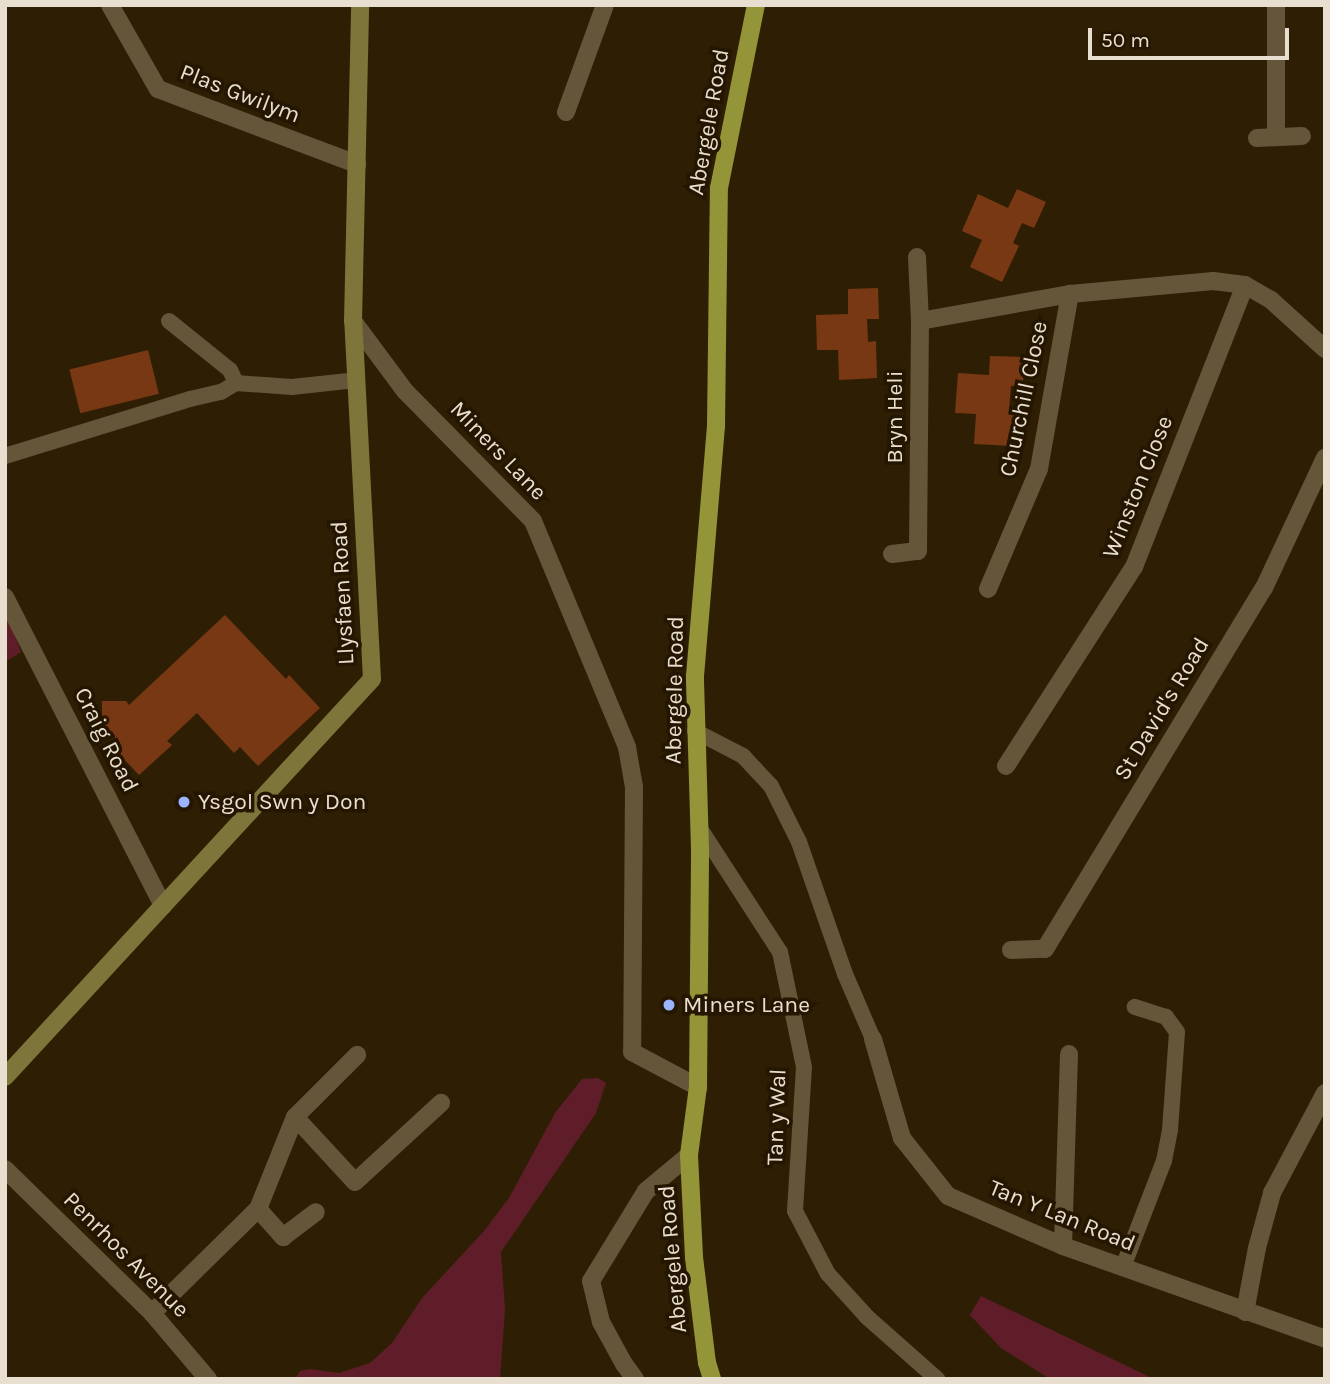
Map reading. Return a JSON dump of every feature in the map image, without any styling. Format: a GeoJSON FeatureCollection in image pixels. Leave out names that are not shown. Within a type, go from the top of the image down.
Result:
{"type":"FeatureCollection","features":[{"type":"Feature","properties":{"kind":"main road","name":"Abergele Road"},"geometry":{"type":"LineString","coordinates":[[712,1379],[707,1363],[694,1257],[689,1155],[698,1087],[699,827],[695,676],[716,426],[719,188],[756,5]]}},
{"type":"Feature","properties":{"kind":"street","name":"Plas Gwilym"},"geometry":{"type":"LineString","coordinates":[[110,5],[158,89],[357,164]]}},
{"type":"Feature","properties":{"kind":"street","name":"Llysfaen Road"},"geometry":{"type":"LineString","coordinates":[[5,1077],[372,679],[353,321],[360,5]]}},
{"type":"Feature","properties":{"kind":"street"},"geometry":{"type":"LineString","coordinates":[[566,112],[605,5]]}},
{"type":"Feature","properties":{"kind":"street"},"geometry":{"type":"LineString","coordinates":[[1276,5],[1276,136]]}},
{"type":"Feature","properties":{"kind":"street"},"geometry":{"type":"LineString","coordinates":[[1257,138],[1302,136]]}},
{"type":"Feature","properties":{"kind":"street","name":"Bryn Heli"},"geometry":{"type":"LineString","coordinates":[[892,554],[918,551],[920,321],[917,257]]}},
{"type":"Feature","properties":{"kind":"street","name":"Churchill Close"},"geometry":{"type":"LineString","coordinates":[[920,321],[1070,294],[1213,281],[1245,285],[1271,300],[1325,349]]}},
{"type":"Feature","properties":{"kind":"street","name":"Winston Close"},"geometry":{"type":"LineString","coordinates":[[1006,766],[1134,567],[1245,285]]}},
{"type":"Feature","properties":{"kind":"street","name":"Churchill Close"},"geometry":{"type":"LineString","coordinates":[[988,589],[1039,469],[1070,294]]}},
{"type":"Feature","properties":{"kind":"street","name":"Miners Lane"},"geometry":{"type":"LineString","coordinates":[[353,321],[404,390],[533,521],[628,747],[634,788],[632,1052],[698,1087]]}},
{"type":"Feature","properties":{"kind":"street","name":"St David's Road"},"geometry":{"type":"LineString","coordinates":[[1011,950],[1045,949],[1264,588],[1325,458]]}},
{"type":"Feature","properties":{"kind":"street","name":"Craig Road"},"geometry":{"type":"LineString","coordinates":[[5,597],[163,906]]}},
{"type":"Feature","properties":{"kind":"street","name":"Tan Y Lan Road"},"geometry":{"type":"LineString","coordinates":[[873,1039],[902,1138],[948,1196],[1063,1245],[1325,1339]]}},
{"type":"Feature","properties":{"kind":"street"},"geometry":{"type":"LineString","coordinates":[[1063,1245],[1069,1054]]}},
{"type":"Feature","properties":{"kind":"street"},"geometry":{"type":"LineString","coordinates":[[152,1313],[258,1209],[295,1117],[357,1055]]}},
{"type":"Feature","properties":{"kind":"street"},"geometry":{"type":"LineString","coordinates":[[1245,1312],[1257,1248],[1272,1193],[1325,1093]]}},
{"type":"Feature","properties":{"kind":"street"},"geometry":{"type":"LineString","coordinates":[[295,1117],[355,1182],[441,1103]]}},
{"type":"Feature","properties":{"kind":"street"},"geometry":{"type":"LineString","coordinates":[[635,1379],[601,1322],[591,1281],[646,1191],[689,1155]]}},
{"type":"Feature","properties":{"kind":"street","name":"Penrhos Avenue"},"geometry":{"type":"LineString","coordinates":[[5,1169],[152,1313],[208,1379]]}},
{"type":"Feature","properties":{"kind":"street"},"geometry":{"type":"LineString","coordinates":[[258,1209],[283,1237],[316,1212]]}},
{"type":"Feature","properties":{"kind":"lane"},"geometry":{"type":"LineString","coordinates":[[169,321],[230,370],[236,383]]}},
{"type":"Feature","properties":{"kind":"lane"},"geometry":{"type":"LineString","coordinates":[[5,456],[221,392],[236,383],[292,387],[356,380]]}},
{"type":"Feature","properties":{"kind":"lane"},"geometry":{"type":"LineString","coordinates":[[695,731],[743,756],[771,786],[799,842],[845,974],[873,1039]]}},
{"type":"Feature","properties":{"kind":"lane","name":"Tan y Wal"},"geometry":{"type":"LineString","coordinates":[[699,827],[779,952],[804,1067],[795,1211],[828,1274],[867,1317],[937,1379]]}},
{"type":"Feature","properties":{"kind":"lane"},"geometry":{"type":"LineString","coordinates":[[1123,1267],[1164,1161],[1170,1130],[1177,1032],[1166,1017],[1135,1007]]}},
{"type":"Feature","properties":{"kind":"shaded area"},"geometry":{"type":"Polygon","coordinates":[[[5,610],[21,652],[5,662],[5,610]]]}},
{"type":"Feature","properties":{"kind":"shaded area"},"geometry":{"type":"Polygon","coordinates":[[[598,1078],[606,1083],[596,1113],[501,1252],[505,1309],[500,1379],[295,1379],[300,1371],[310,1369],[339,1373],[370,1363],[392,1343],[422,1298],[484,1231],[509,1198],[555,1113],[582,1079],[598,1078]]]}},
{"type":"Feature","properties":{"kind":"shaded area"},"geometry":{"type":"Polygon","coordinates":[[[981,1296],[1154,1379],[1050,1379],[1001,1348],[970,1315],[981,1296]]]}},
{"type":"Feature","properties":{"kind":"building"},"geometry":{"type":"Polygon","coordinates":[[[1017,189],[1046,202],[1034,228],[1022,223],[1013,243],[1019,246],[1002,282],[970,267],[982,240],[962,231],[978,194],[1008,208],[1017,189]]]}},
{"type":"Feature","properties":{"kind":"building"},"geometry":{"type":"Polygon","coordinates":[[[878,288],[879,319],[867,319],[868,342],[876,341],[877,378],[839,380],[838,350],[817,350],[816,315],[848,314],[848,289],[878,288]]]}},
{"type":"Feature","properties":{"kind":"building"},"geometry":{"type":"Polygon","coordinates":[[[148,350],[159,394],[80,413],[69,370],[148,350]]]}},
{"type":"Feature","properties":{"kind":"building"},"geometry":{"type":"Polygon","coordinates":[[[990,356],[1024,357],[1023,387],[1011,386],[1009,410],[1015,411],[1013,446],[974,444],[976,414],[955,413],[958,373],[989,375],[990,356]]]}},
{"type":"Feature","properties":{"kind":"building"},"geometry":{"type":"Polygon","coordinates":[[[225,615],[286,679],[289,675],[320,708],[258,766],[240,747],[234,753],[197,713],[167,741],[172,745],[139,775],[117,752],[116,739],[102,723],[102,701],[126,701],[129,705],[225,615]]]}},
{"type":"Feature","properties":{"kind":"place","name":"Ysgol Swn y Don"},"geometry":{"type":"Point","coordinates":[184,802]}},
{"type":"Feature","properties":{"kind":"place","name":"Miners Lane"},"geometry":{"type":"Point","coordinates":[669,1005]}}]}
